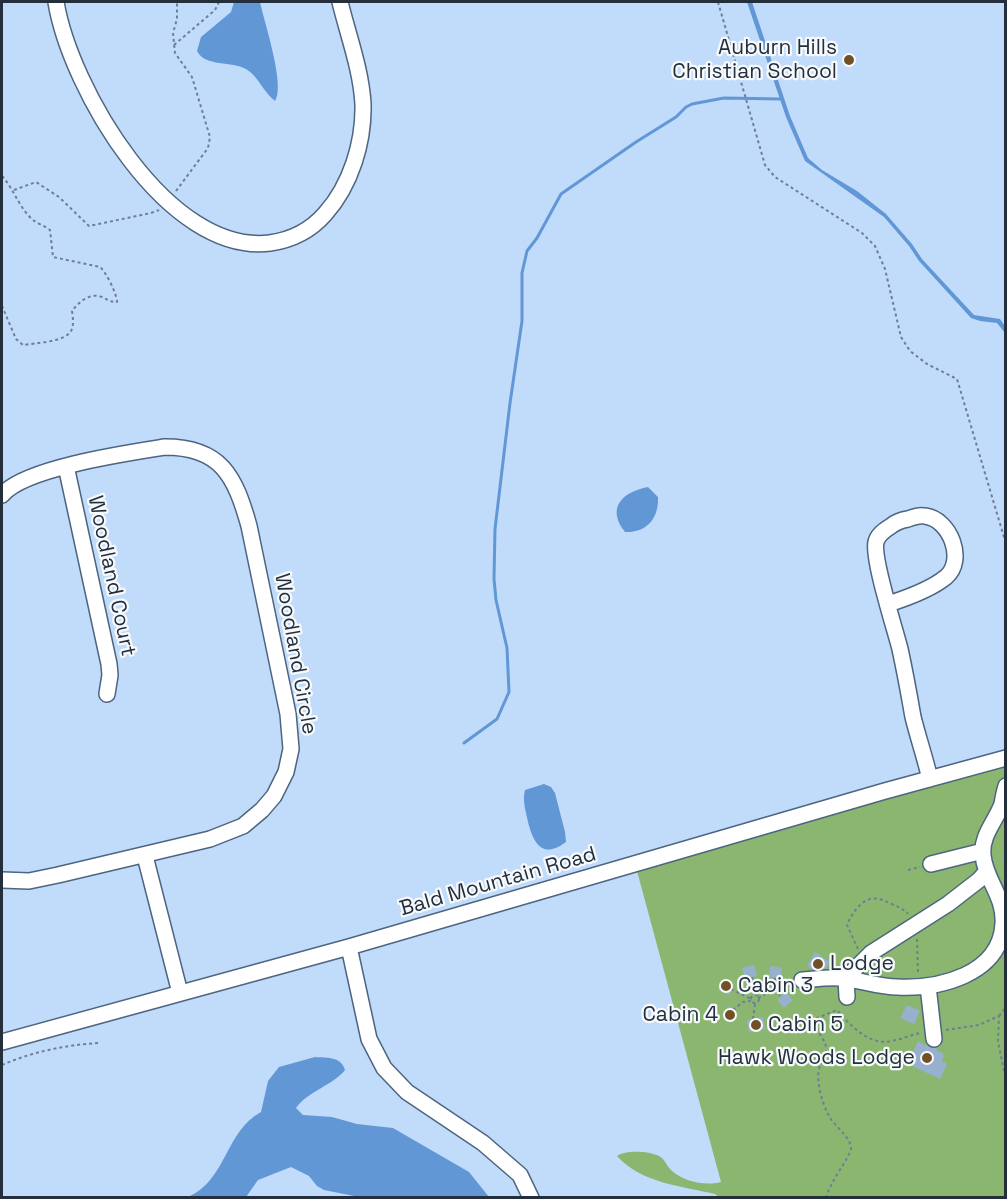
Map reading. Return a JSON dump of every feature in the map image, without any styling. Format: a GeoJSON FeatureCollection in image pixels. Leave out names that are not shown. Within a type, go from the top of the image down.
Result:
{"type":"FeatureCollection","features":[{"type":"Feature","properties":{"kind":"street"},"geometry":{"type":"LineString","coordinates":[[56,2],[64,34],[85,88],[108,130],[123,150],[159,192],[193,221],[221,237],[250,244],[278,242],[307,229],[322,218],[332,206],[349,174],[360,135],[363,102],[340,2]]}},
{"type":"Feature","properties":{"kind":"street","name":"Woodland Circle"},"geometry":{"type":"LineString","coordinates":[[2,495],[17,483],[41,473],[165,447],[184,447],[204,453],[219,463],[232,480],[242,499],[249,526],[288,714],[291,749],[286,772],[274,796],[243,826],[227,834],[145,856],[29,881],[2,880]]}},
{"type":"Feature","properties":{"kind":"street","name":"Woodland Court"},"geometry":{"type":"LineString","coordinates":[[66,466],[109,664],[107,694]]}},
{"type":"Feature","properties":{"kind":"street"},"geometry":{"type":"LineString","coordinates":[[888,604],[908,598],[948,576],[954,563],[955,551],[944,525],[934,518],[924,515],[894,523],[879,535],[876,543],[876,554],[914,717],[930,778]]}},
{"type":"Feature","properties":{"kind":"street"},"geometry":{"type":"LineString","coordinates":[[802,980],[846,978],[872,985],[928,986],[954,981],[968,974],[989,958],[999,946],[1002,932],[1003,896],[987,871],[983,851],[989,827],[1003,803],[1004,758]]}},
{"type":"Feature","properties":{"kind":"street","name":"Bald Mountain Road"},"geometry":{"type":"LineString","coordinates":[[2,1042],[349,946],[1004,758]]}},
{"type":"Feature","properties":{"kind":"street"},"geometry":{"type":"LineString","coordinates":[[931,864],[983,851]]}},
{"type":"Feature","properties":{"kind":"street"},"geometry":{"type":"LineString","coordinates":[[145,856],[180,993]]}},
{"type":"Feature","properties":{"kind":"street"},"geometry":{"type":"LineString","coordinates":[[847,998],[846,978],[871,953],[948,904],[987,871]]}},
{"type":"Feature","properties":{"kind":"street"},"geometry":{"type":"LineString","coordinates":[[349,946],[369,1039],[384,1068],[407,1092],[490,1149],[520,1175],[531,1197]]}},
{"type":"Feature","properties":{"kind":"street"},"geometry":{"type":"LineString","coordinates":[[928,986],[934,1035]]}},
{"type":"Feature","properties":{"kind":"path"},"geometry":{"type":"LineString","coordinates":[[177,2],[177,19],[173,33],[174,45],[178,57],[196,86],[210,137],[208,148],[177,191]]}},
{"type":"Feature","properties":{"kind":"path"},"geometry":{"type":"LineString","coordinates":[[174,45],[215,10],[219,2]]}},
{"type":"Feature","properties":{"kind":"path"},"geometry":{"type":"LineString","coordinates":[[718,2],[765,165],[775,177],[862,233],[875,246],[885,269],[901,337],[905,344],[910,351],[927,364],[957,379],[1005,544]]}},
{"type":"Feature","properties":{"kind":"path"},"geometry":{"type":"LineString","coordinates":[[2,176],[14,190],[24,210],[34,221],[50,230],[53,258],[100,267],[104,270],[117,296],[117,302],[109,302],[101,296],[82,300],[72,312],[73,324],[70,333],[63,338],[24,345],[16,339],[2,306]]}},
{"type":"Feature","properties":{"kind":"path"},"geometry":{"type":"LineString","coordinates":[[14,190],[36,182],[59,197],[89,226],[160,209]]}},
{"type":"Feature","properties":{"kind":"path"},"geometry":{"type":"LineString","coordinates":[[733,1010],[742,1002],[751,1000],[754,995],[752,977]]}},
{"type":"Feature","properties":{"kind":"path"},"geometry":{"type":"LineString","coordinates":[[774,991],[775,978]]}},
{"type":"Feature","properties":{"kind":"path"},"geometry":{"type":"LineString","coordinates":[[753,1019],[758,998],[786,983],[802,980]]}},
{"type":"Feature","properties":{"kind":"path"},"geometry":{"type":"LineString","coordinates":[[731,989],[755,1004]]}},
{"type":"Feature","properties":{"kind":"path"},"geometry":{"type":"LineString","coordinates":[[774,991],[781,996]]}},
{"type":"Feature","properties":{"kind":"path"},"geometry":{"type":"LineString","coordinates":[[754,995],[758,998]]}},
{"type":"Feature","properties":{"kind":"path"},"geometry":{"type":"LineString","coordinates":[[1005,1007],[999,1016],[998,1042],[1005,1080]]}},
{"type":"Feature","properties":{"kind":"path"},"geometry":{"type":"LineString","coordinates":[[826,1197],[835,1176],[851,1150],[848,1139],[827,1113],[819,1088],[820,1066],[826,1055],[825,1042],[816,1027],[818,1017],[837,1010],[845,1020],[865,1036],[885,1042],[965,1029],[999,1016]]}},
{"type":"Feature","properties":{"kind":"path"},"geometry":{"type":"LineString","coordinates":[[2,1065],[32,1054],[98,1043]]}},
{"type":"Feature","properties":{"kind":"green space"},"geometry":{"type":"Polygon","coordinates":[[[1005,765],[1005,1197],[719,1197],[715,1194],[650,1178],[627,1165],[617,1156],[631,1152],[654,1154],[663,1159],[676,1174],[688,1180],[702,1183],[721,1182],[637,871],[1005,765]]]}},
{"type":"Feature","properties":{"kind":"water"},"geometry":{"type":"Polygon","coordinates":[[[234,2],[260,2],[278,82],[278,94],[275,101],[246,69],[212,62],[197,51],[201,37],[231,12],[234,2]]]}},
{"type":"Feature","properties":{"kind":"water"},"geometry":{"type":"Polygon","coordinates":[[[747,2],[752,2],[790,116],[808,158],[886,214],[922,259],[974,315],[1000,319],[1005,326],[1005,333],[997,323],[971,318],[919,261],[884,217],[805,161],[786,117],[747,2]]]}},
{"type":"Feature","properties":{"kind":"water"},"geometry":{"type":"Polygon","coordinates":[[[648,487],[658,497],[654,518],[640,530],[625,532],[617,516],[620,502],[631,493],[648,487]]]}},
{"type":"Feature","properties":{"kind":"water"},"geometry":{"type":"Polygon","coordinates":[[[544,784],[551,787],[555,793],[565,832],[566,842],[551,849],[541,847],[533,837],[524,802],[525,790],[544,784]]]}},
{"type":"Feature","properties":{"kind":"water"},"geometry":{"type":"Polygon","coordinates":[[[315,1057],[337,1060],[345,1070],[340,1076],[301,1102],[296,1108],[303,1115],[332,1117],[357,1124],[393,1128],[469,1172],[489,1197],[359,1197],[324,1190],[317,1186],[309,1176],[291,1167],[258,1180],[246,1197],[188,1197],[211,1179],[240,1131],[249,1120],[261,1112],[268,1081],[279,1067],[315,1057]]]}},
{"type":"Feature","properties":{"kind":"building","name":"Lodge"},"geometry":{"type":"Polygon","coordinates":[[[815,952],[830,962],[826,968],[812,969],[807,966],[815,952]]]}},
{"type":"Feature","properties":{"kind":"building"},"geometry":{"type":"Polygon","coordinates":[[[754,965],[757,976],[745,979],[742,968],[754,965]]]}},
{"type":"Feature","properties":{"kind":"building"},"geometry":{"type":"Polygon","coordinates":[[[770,966],[782,968],[781,978],[769,977],[770,966]]]}},
{"type":"Feature","properties":{"kind":"building","name":"Cabin 3"},"geometry":{"type":"Polygon","coordinates":[[[723,979],[734,984],[729,995],[718,990],[723,979]]]}},
{"type":"Feature","properties":{"kind":"building"},"geometry":{"type":"Polygon","coordinates":[[[786,992],[793,1000],[784,1008],[777,1000],[786,992]]]}},
{"type":"Feature","properties":{"kind":"building"},"geometry":{"type":"Polygon","coordinates":[[[907,1005],[920,1011],[914,1024],[900,1018],[907,1005]]]}},
{"type":"Feature","properties":{"kind":"building","name":"Cabin 4"},"geometry":{"type":"Polygon","coordinates":[[[729,1006],[738,1014],[731,1023],[722,1015],[729,1006]]]}},
{"type":"Feature","properties":{"kind":"building","name":"Cabin 5"},"geometry":{"type":"Polygon","coordinates":[[[763,1017],[765,1029],[749,1032],[747,1020],[763,1017]]]}},
{"type":"Feature","properties":{"kind":"building","name":"Hawk Woods Lodge"},"geometry":{"type":"Polygon","coordinates":[[[918,1041],[931,1048],[937,1048],[936,1050],[943,1053],[942,1061],[947,1064],[940,1079],[908,1064],[918,1041]]]}},
{"type":"Feature","properties":{"kind":"waterway"},"geometry":{"type":"LineString","coordinates":[[464,743],[497,719],[509,692],[507,648],[496,600],[494,579],[495,529],[522,321],[522,273],[527,251],[537,238],[561,194],[676,117],[686,107],[724,98],[781,99]]}},
{"type":"Feature","properties":{"kind":"place","name":"Auburn Hills Christian School"},"geometry":{"type":"Point","coordinates":[849,60]}},
{"type":"Feature","properties":{"kind":"place","name":"Lodge"},"geometry":{"type":"Point","coordinates":[818,964]}},
{"type":"Feature","properties":{"kind":"place","name":"Cabin 3"},"geometry":{"type":"Point","coordinates":[726,986]}},
{"type":"Feature","properties":{"kind":"place","name":"Cabin 4"},"geometry":{"type":"Point","coordinates":[730,1015]}},
{"type":"Feature","properties":{"kind":"place","name":"Cabin 5"},"geometry":{"type":"Point","coordinates":[756,1025]}},
{"type":"Feature","properties":{"kind":"place","name":"Hawk Woods Lodge"},"geometry":{"type":"Point","coordinates":[927,1058]}}]}
